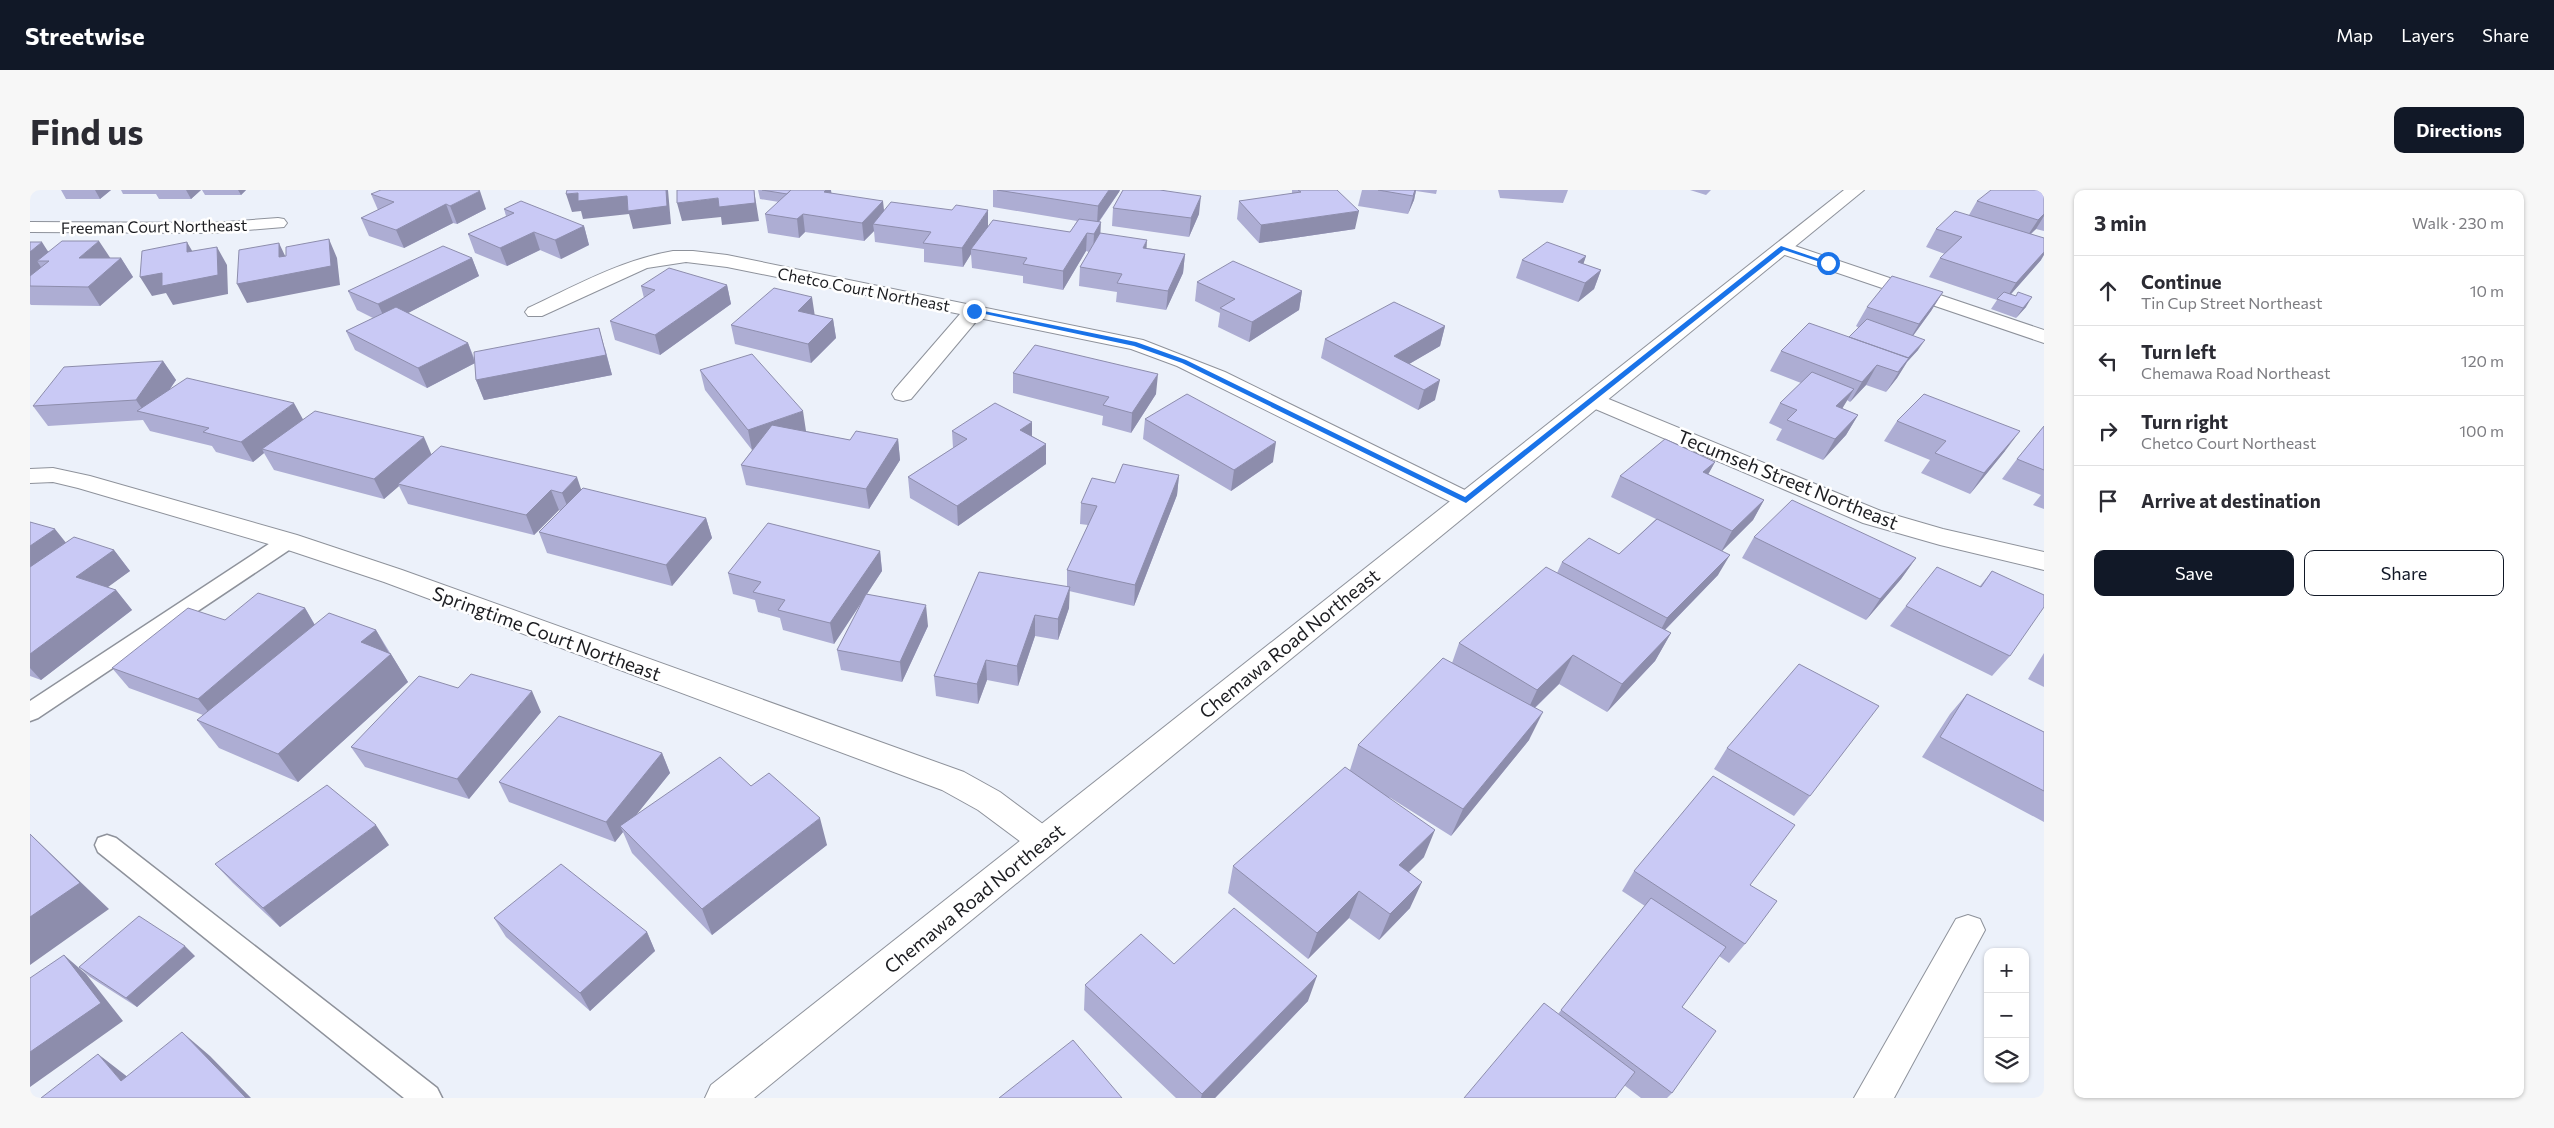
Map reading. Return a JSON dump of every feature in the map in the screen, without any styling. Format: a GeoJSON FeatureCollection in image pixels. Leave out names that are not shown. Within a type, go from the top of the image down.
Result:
{"type":"FeatureCollection","features":[{"type":"Feature","properties":{"kind":"street","name":"Chemawa Road Northeast"},"geometry":{"type":"LineString","coordinates":[[724,1098],[1466,500],[1594,400],[1855,190]]}},
{"type":"Feature","properties":{"kind":"street","name":"Freeman Court Northeast"},"geometry":{"type":"LineString","coordinates":[[30,228],[212,228],[278,223]]}},
{"type":"Feature","properties":{"kind":"street"},"geometry":{"type":"LineString","coordinates":[[1783,248],[2044,338]]}},
{"type":"Feature","properties":{"kind":"street","name":"Chetco Court Northeast"},"geometry":{"type":"LineString","coordinates":[[535,312],[646,262],[673,257],[697,257],[726,261],[974,311],[1136,344],[1184,362],[1466,500]]}},
{"type":"Feature","properties":{"kind":"street"},"geometry":{"type":"LineString","coordinates":[[903,394],[974,311]]}},
{"type":"Feature","properties":{"kind":"street","name":"Tecumseh Street Northeast"},"geometry":{"type":"LineString","coordinates":[[1594,400],[1872,517],[1940,537],[2044,561]]}},
{"type":"Feature","properties":{"kind":"street","name":"Springtime Court Northeast"},"geometry":{"type":"LineString","coordinates":[[30,476],[53,475],[82,481],[288,540],[412,583],[953,781],[989,801],[1044,842]]}},
{"type":"Feature","properties":{"kind":"street"},"geometry":{"type":"LineString","coordinates":[[1873,1098],[1968,930]]}},
{"type":"Feature","properties":{"kind":"lane"},"geometry":{"type":"LineString","coordinates":[[30,712],[288,540]]}},
{"type":"Feature","properties":{"kind":"lane"},"geometry":{"type":"LineString","coordinates":[[107,845],[427,1098]]}},
{"type":"Feature","properties":{"kind":"building"},"geometry":{"type":"Polygon","coordinates":[[[381,190],[480,191],[450,206],[446,204],[396,230],[361,218],[394,202],[371,194],[381,190]]]}},
{"type":"Feature","properties":{"kind":"building"},"geometry":{"type":"Polygon","coordinates":[[[567,190],[666,190],[667,206],[628,211],[627,196],[578,201],[578,193],[566,194],[567,190]]]}},
{"type":"Feature","properties":{"kind":"building"},"geometry":{"type":"Polygon","coordinates":[[[677,190],[754,190],[755,203],[719,207],[718,198],[677,203],[677,190]]]}},
{"type":"Feature","properties":{"kind":"building"},"geometry":{"type":"Polygon","coordinates":[[[762,190],[791,190],[787,194],[762,190]]]}},
{"type":"Feature","properties":{"kind":"building"},"geometry":{"type":"Polygon","coordinates":[[[791,190],[826,190],[824,192],[883,201],[862,223],[803,214],[797,219],[765,214],[791,190]]]}},
{"type":"Feature","properties":{"kind":"building"},"geometry":{"type":"Polygon","coordinates":[[[997,190],[1109,190],[1098,206],[997,190]]]}},
{"type":"Feature","properties":{"kind":"building"},"geometry":{"type":"Polygon","coordinates":[[[1123,190],[1160,190],[1201,196],[1191,218],[1113,208],[1123,190]]]}},
{"type":"Feature","properties":{"kind":"building"},"geometry":{"type":"Polygon","coordinates":[[[1298,190],[1337,190],[1359,211],[1261,225],[1239,201],[1301,192],[1298,190]]]}},
{"type":"Feature","properties":{"kind":"building"},"geometry":{"type":"Polygon","coordinates":[[[1378,190],[1415,190],[1413,196],[1378,190]]]}},
{"type":"Feature","properties":{"kind":"building"},"geometry":{"type":"Polygon","coordinates":[[[1991,190],[2044,190],[2044,214],[2038,220],[1977,201],[1991,190]]]}},
{"type":"Feature","properties":{"kind":"building"},"geometry":{"type":"Polygon","coordinates":[[[521,201],[584,226],[555,240],[534,232],[500,248],[468,234],[514,213],[504,209],[521,201]]]}},
{"type":"Feature","properties":{"kind":"building"},"geometry":{"type":"Polygon","coordinates":[[[891,202],[952,210],[956,205],[988,210],[962,248],[923,243],[931,232],[873,224],[891,202]]]}},
{"type":"Feature","properties":{"kind":"building"},"geometry":{"type":"Polygon","coordinates":[[[1955,211],[2044,238],[2044,252],[2016,283],[1940,258],[1962,237],[1936,229],[1955,211]]]}},
{"type":"Feature","properties":{"kind":"building"},"geometry":{"type":"Polygon","coordinates":[[[1079,219],[1101,222],[1094,234],[1087,233],[1063,271],[1023,264],[1027,258],[971,249],[993,220],[1070,232],[1079,219]]]}},
{"type":"Feature","properties":{"kind":"building"},"geometry":{"type":"Polygon","coordinates":[[[1100,233],[1147,240],[1143,248],[1185,254],[1168,291],[1117,283],[1122,274],[1080,267],[1100,233]]]}},
{"type":"Feature","properties":{"kind":"building"},"geometry":{"type":"Polygon","coordinates":[[[329,239],[331,266],[237,284],[239,250],[279,243],[279,257],[286,256],[286,247],[329,239]]]}},
{"type":"Feature","properties":{"kind":"building"},"geometry":{"type":"Polygon","coordinates":[[[62,241],[99,241],[79,258],[121,258],[88,287],[30,286],[30,276],[49,261],[37,261],[62,241]]]}},
{"type":"Feature","properties":{"kind":"building"},"geometry":{"type":"Polygon","coordinates":[[[30,242],[42,242],[30,252],[30,242]]]}},
{"type":"Feature","properties":{"kind":"building"},"geometry":{"type":"Polygon","coordinates":[[[187,242],[187,252],[217,247],[218,275],[162,286],[162,273],[140,277],[142,251],[187,242]]]}},
{"type":"Feature","properties":{"kind":"building"},"geometry":{"type":"Polygon","coordinates":[[[1547,242],[1586,256],[1578,262],[1601,270],[1585,283],[1522,260],[1547,242]]]}},
{"type":"Feature","properties":{"kind":"building"},"geometry":{"type":"Polygon","coordinates":[[[443,246],[472,258],[378,304],[348,291],[443,246]]]}},
{"type":"Feature","properties":{"kind":"building"},"geometry":{"type":"Polygon","coordinates":[[[1233,261],[1302,291],[1252,322],[1220,308],[1235,299],[1197,282],[1233,261]]]}},
{"type":"Feature","properties":{"kind":"building"},"geometry":{"type":"Polygon","coordinates":[[[669,268],[727,285],[655,335],[610,321],[655,290],[641,286],[669,268]]]}},
{"type":"Feature","properties":{"kind":"building"},"geometry":{"type":"Polygon","coordinates":[[[1892,276],[1943,292],[1919,324],[1867,307],[1892,276]]]}},
{"type":"Feature","properties":{"kind":"building"},"geometry":{"type":"Polygon","coordinates":[[[774,288],[812,297],[798,311],[833,319],[808,344],[731,325],[774,288]]]}},
{"type":"Feature","properties":{"kind":"building"},"geometry":{"type":"Polygon","coordinates":[[[2004,292],[2016,296],[2018,292],[2032,297],[2023,308],[1997,299],[2004,292]]]}},
{"type":"Feature","properties":{"kind":"building"},"geometry":{"type":"Polygon","coordinates":[[[1394,302],[1445,326],[1394,356],[1440,380],[1424,390],[1325,339],[1394,302]]]}},
{"type":"Feature","properties":{"kind":"building"},"geometry":{"type":"Polygon","coordinates":[[[396,307],[468,343],[418,368],[346,331],[396,307]]]}},
{"type":"Feature","properties":{"kind":"building"},"geometry":{"type":"Polygon","coordinates":[[[1867,319],[1925,340],[1908,358],[1849,337],[1867,319]]]}},
{"type":"Feature","properties":{"kind":"building"},"geometry":{"type":"Polygon","coordinates":[[[1809,323],[1909,358],[1898,372],[1877,365],[1862,382],[1781,351],[1809,323]]]}},
{"type":"Feature","properties":{"kind":"building"},"geometry":{"type":"Polygon","coordinates":[[[599,328],[606,355],[476,380],[474,352],[599,328]]]}},
{"type":"Feature","properties":{"kind":"building"},"geometry":{"type":"Polygon","coordinates":[[[1035,345],[1158,374],[1132,413],[1103,405],[1109,397],[1013,373],[1035,345]]]}},
{"type":"Feature","properties":{"kind":"building"},"geometry":{"type":"Polygon","coordinates":[[[752,354],[803,411],[748,430],[700,370],[752,354]]]}},
{"type":"Feature","properties":{"kind":"building"},"geometry":{"type":"Polygon","coordinates":[[[163,361],[136,400],[33,406],[64,367],[163,361]]]}},
{"type":"Feature","properties":{"kind":"building"},"geometry":{"type":"Polygon","coordinates":[[[1812,372],[1854,389],[1836,406],[1858,415],[1835,439],[1787,420],[1797,410],[1780,403],[1812,372]]]}},
{"type":"Feature","properties":{"kind":"building"},"geometry":{"type":"Polygon","coordinates":[[[187,378],[294,403],[241,442],[203,432],[209,428],[137,411],[187,378]]]}},
{"type":"Feature","properties":{"kind":"building"},"geometry":{"type":"Polygon","coordinates":[[[1187,394],[1276,442],[1234,470],[1145,419],[1187,394]]]}},
{"type":"Feature","properties":{"kind":"building"},"geometry":{"type":"Polygon","coordinates":[[[1924,394],[2020,431],[1984,473],[1935,453],[1946,441],[1897,421],[1924,394]]]}},
{"type":"Feature","properties":{"kind":"building"},"geometry":{"type":"Polygon","coordinates":[[[995,403],[1032,422],[1020,430],[1046,444],[957,506],[908,477],[967,439],[952,431],[995,403]]]}},
{"type":"Feature","properties":{"kind":"building"},"geometry":{"type":"Polygon","coordinates":[[[315,411],[424,437],[374,479],[262,449],[315,411]]]}},
{"type":"Feature","properties":{"kind":"building"},"geometry":{"type":"Polygon","coordinates":[[[772,425],[850,440],[856,431],[898,439],[866,489],[741,465],[772,425]]]}},
{"type":"Feature","properties":{"kind":"building"},"geometry":{"type":"Polygon","coordinates":[[[2044,426],[2044,470],[2017,459],[2044,426]]]}},
{"type":"Feature","properties":{"kind":"building"},"geometry":{"type":"Polygon","coordinates":[[[1665,439],[1715,462],[1703,472],[1764,500],[1732,531],[1620,476],[1665,439]]]}},
{"type":"Feature","properties":{"kind":"building"},"geometry":{"type":"Polygon","coordinates":[[[441,446],[577,477],[562,493],[551,490],[526,515],[398,484],[441,446]]]}},
{"type":"Feature","properties":{"kind":"building"},"geometry":{"type":"Polygon","coordinates":[[[1123,464],[1179,475],[1135,585],[1067,570],[1097,506],[1081,503],[1092,478],[1115,483],[1123,464]]]}},
{"type":"Feature","properties":{"kind":"building"},"geometry":{"type":"Polygon","coordinates":[[[583,488],[706,518],[666,565],[539,532],[583,488]]]}},
{"type":"Feature","properties":{"kind":"building"},"geometry":{"type":"Polygon","coordinates":[[[1792,500],[1916,558],[1880,599],[1754,537],[1792,500]]]}},
{"type":"Feature","properties":{"kind":"building"},"geometry":{"type":"Polygon","coordinates":[[[1657,519],[1730,555],[1667,618],[1562,562],[1589,538],[1619,554],[1657,519]]]}},
{"type":"Feature","properties":{"kind":"building"},"geometry":{"type":"Polygon","coordinates":[[[30,522],[55,529],[30,546],[30,522]]]}},
{"type":"Feature","properties":{"kind":"building"},"geometry":{"type":"Polygon","coordinates":[[[768,523],[880,551],[830,623],[778,610],[785,600],[753,592],[761,582],[728,573],[768,523]]]}},
{"type":"Feature","properties":{"kind":"building"},"geometry":{"type":"Polygon","coordinates":[[[74,537],[114,550],[76,577],[116,590],[30,654],[30,567],[74,537]]]}},
{"type":"Feature","properties":{"kind":"building"},"geometry":{"type":"Polygon","coordinates":[[[1546,567],[1671,633],[1622,684],[1573,655],[1537,690],[1459,643],[1546,567]]]}},
{"type":"Feature","properties":{"kind":"building"},"geometry":{"type":"Polygon","coordinates":[[[1937,567],[1981,587],[1992,571],[2044,595],[2044,607],[2010,656],[1906,606],[1937,567]]]}},
{"type":"Feature","properties":{"kind":"building"},"geometry":{"type":"Polygon","coordinates":[[[979,572],[1070,587],[1058,619],[1035,615],[1017,666],[986,660],[977,684],[934,676],[979,572]]]}},
{"type":"Feature","properties":{"kind":"building"},"geometry":{"type":"Polygon","coordinates":[[[258,593],[305,608],[198,699],[112,668],[188,608],[225,620],[258,593]]]}},
{"type":"Feature","properties":{"kind":"building"},"geometry":{"type":"Polygon","coordinates":[[[866,594],[926,605],[900,662],[837,650],[866,594]]]}},
{"type":"Feature","properties":{"kind":"building"},"geometry":{"type":"Polygon","coordinates":[[[329,613],[376,630],[361,642],[391,654],[278,754],[197,720],[329,613]]]}},
{"type":"Feature","properties":{"kind":"building"},"geometry":{"type":"Polygon","coordinates":[[[1443,658],[1543,712],[1463,809],[1358,745],[1443,658]]]}},
{"type":"Feature","properties":{"kind":"building"},"geometry":{"type":"Polygon","coordinates":[[[1799,664],[1879,706],[1810,796],[1727,748],[1799,664]]]}},
{"type":"Feature","properties":{"kind":"building"},"geometry":{"type":"Polygon","coordinates":[[[471,674],[532,691],[457,779],[351,747],[419,676],[458,688],[471,674]]]}},
{"type":"Feature","properties":{"kind":"building"},"geometry":{"type":"Polygon","coordinates":[[[1967,694],[2044,732],[2044,791],[1940,737],[1967,694]]]}},
{"type":"Feature","properties":{"kind":"building"},"geometry":{"type":"Polygon","coordinates":[[[559,716],[662,753],[606,822],[499,782],[559,716]]]}},
{"type":"Feature","properties":{"kind":"building"},"geometry":{"type":"Polygon","coordinates":[[[720,757],[751,786],[769,773],[820,818],[702,909],[620,826],[720,757]]]}},
{"type":"Feature","properties":{"kind":"building"},"geometry":{"type":"Polygon","coordinates":[[[1345,767],[1435,830],[1399,865],[1422,882],[1390,914],[1359,891],[1317,933],[1233,866],[1345,767]]]}},
{"type":"Feature","properties":{"kind":"building"},"geometry":{"type":"Polygon","coordinates":[[[1713,776],[1795,825],[1750,885],[1777,901],[1745,944],[1634,871],[1713,776]]]}},
{"type":"Feature","properties":{"kind":"building"},"geometry":{"type":"Polygon","coordinates":[[[327,785],[376,825],[263,908],[215,864],[327,785]]]}},
{"type":"Feature","properties":{"kind":"building"},"geometry":{"type":"Polygon","coordinates":[[[30,834],[80,883],[30,917],[30,834]]]}},
{"type":"Feature","properties":{"kind":"building"},"geometry":{"type":"Polygon","coordinates":[[[561,864],[647,932],[580,993],[494,918],[561,864]]]}},
{"type":"Feature","properties":{"kind":"building"},"geometry":{"type":"Polygon","coordinates":[[[1651,898],[1726,947],[1682,1007],[1716,1031],[1672,1093],[1561,1010],[1651,898]]]}},
{"type":"Feature","properties":{"kind":"building"},"geometry":{"type":"Polygon","coordinates":[[[1234,908],[1317,976],[1202,1094],[1085,985],[1141,934],[1174,964],[1234,908]]]}},
{"type":"Feature","properties":{"kind":"building"},"geometry":{"type":"Polygon","coordinates":[[[139,916],[185,946],[126,998],[79,967],[139,916]]]}},
{"type":"Feature","properties":{"kind":"building"},"geometry":{"type":"Polygon","coordinates":[[[64,955],[101,1003],[30,1052],[30,978],[64,955]]]}},
{"type":"Feature","properties":{"kind":"building"},"geometry":{"type":"Polygon","coordinates":[[[1544,1003],[1635,1072],[1615,1098],[1464,1098],[1544,1003]]]}},
{"type":"Feature","properties":{"kind":"building"},"geometry":{"type":"Polygon","coordinates":[[[182,1032],[246,1098],[41,1098],[98,1054],[121,1081],[182,1032]]]}},
{"type":"Feature","properties":{"kind":"building"},"geometry":{"type":"Polygon","coordinates":[[[1073,1040],[1122,1098],[999,1098],[1073,1040]]]}},
{"type":"Feature","properties":{"kind":"route"},"geometry":{"type":"LineString","coordinates":[[974,311],[1136,344],[1184,362],[1466,500],[1783,248],[1828,263]]}}]}
